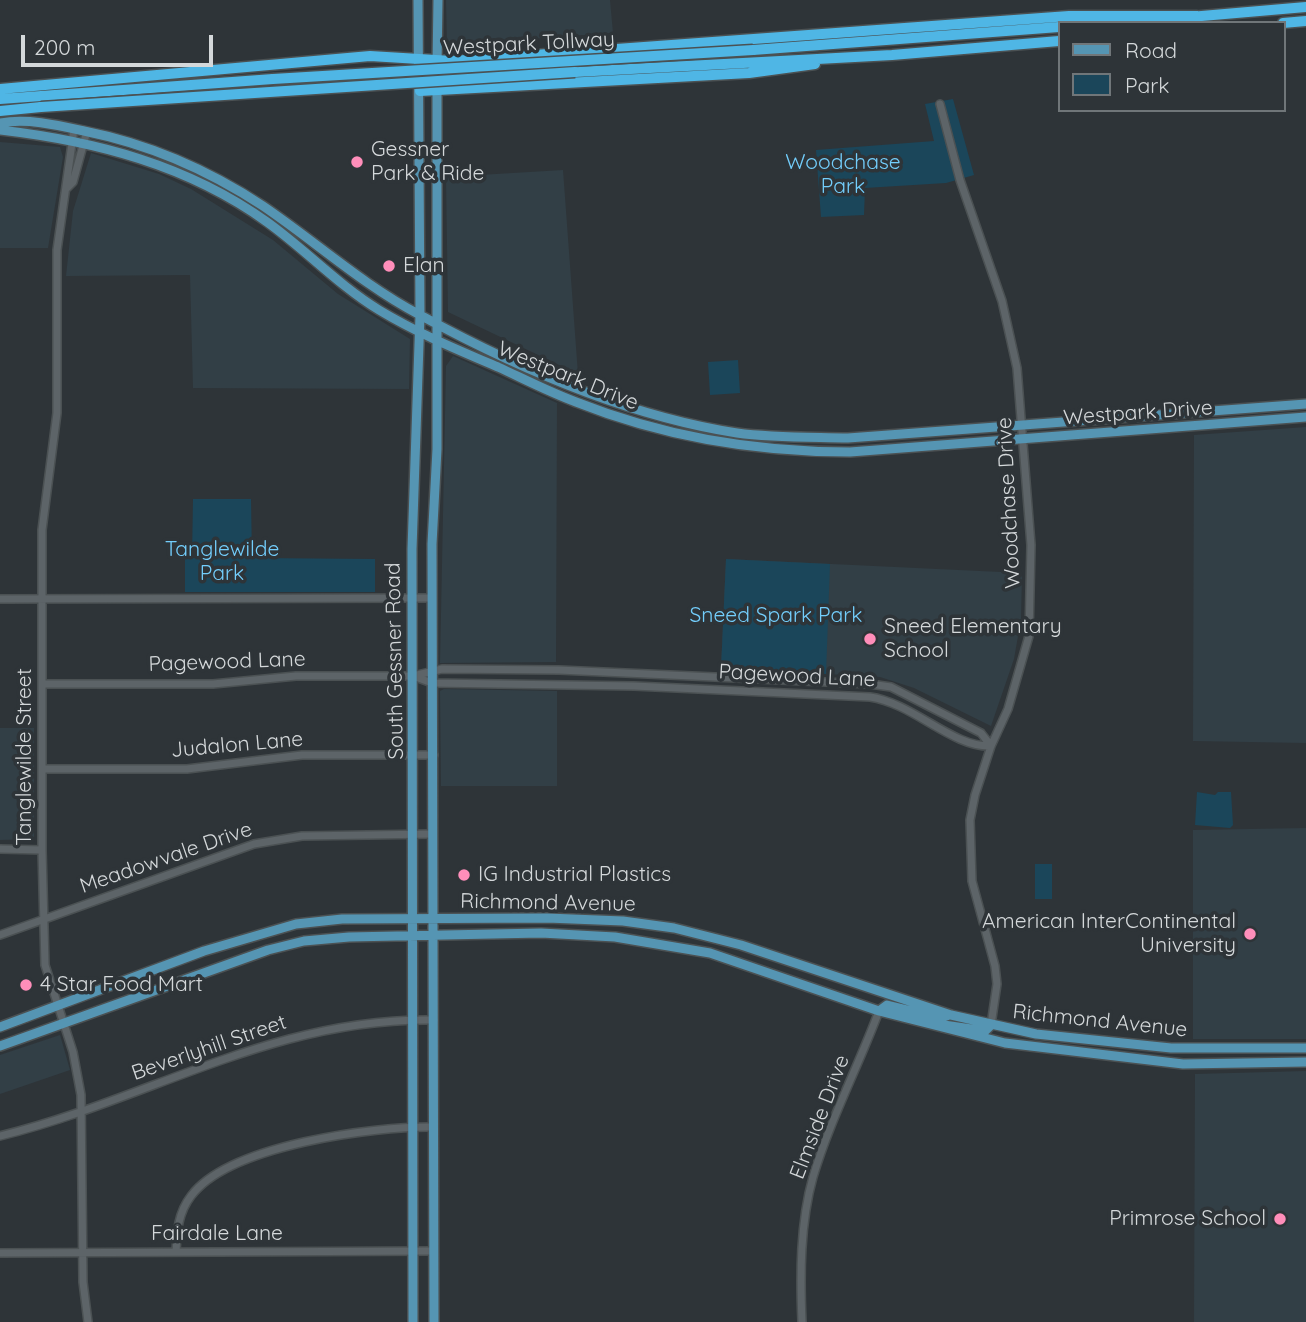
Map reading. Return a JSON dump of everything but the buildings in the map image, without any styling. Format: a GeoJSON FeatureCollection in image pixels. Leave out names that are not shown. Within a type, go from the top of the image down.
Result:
{"type":"FeatureCollection","features":[{"type":"Feature","properties":{"kind":"highway"},"geometry":{"type":"LineString","coordinates":[[1136,21],[1306,7]]}},
{"type":"Feature","properties":{"kind":"highway"},"geometry":{"type":"LineString","coordinates":[[0,89],[370,56],[437,60],[1069,16],[1196,16]]}},
{"type":"Feature","properties":{"kind":"highway"},"geometry":{"type":"LineString","coordinates":[[1285,23],[1306,21]]}},
{"type":"Feature","properties":{"kind":"highway","name":"Westpark Tollway"},"geometry":{"type":"LineString","coordinates":[[0,99],[273,79],[753,50],[1058,27]]}},
{"type":"Feature","properties":{"kind":"highway","name":"Westpark Tollway"},"geometry":{"type":"LineString","coordinates":[[0,111],[575,72],[892,55],[1058,41]]}},
{"type":"Feature","properties":{"kind":"highway"},"geometry":{"type":"LineString","coordinates":[[420,91],[749,73],[892,55]]}},
{"type":"Feature","properties":{"kind":"main road","name":"South Gessner Road"},"geometry":{"type":"LineString","coordinates":[[413,1322],[412,598],[420,316],[418,0]]}},
{"type":"Feature","properties":{"kind":"main road","name":"South Gessner Road"},"geometry":{"type":"LineString","coordinates":[[434,1322],[432,598],[438,340],[438,0]]}},
{"type":"Feature","properties":{"kind":"main road","name":"Westpark Drive"},"geometry":{"type":"LineString","coordinates":[[0,123],[43,122],[75,128],[141,144],[175,156],[264,207],[378,291],[420,316],[543,373],[636,410],[734,432],[792,438],[1023,427],[1306,404]]}},
{"type":"Feature","properties":{"kind":"main road","name":"Westpark Drive"},"geometry":{"type":"LineString","coordinates":[[0,130],[84,142],[167,169],[199,183],[257,216],[349,290],[419,332],[538,385],[633,423],[735,446],[823,452],[1306,417]]}},
{"type":"Feature","properties":{"kind":"main road"},"geometry":{"type":"LineString","coordinates":[[167,169],[175,156]]}},
{"type":"Feature","properties":{"kind":"main road"},"geometry":{"type":"LineString","coordinates":[[419,196],[438,195]]}},
{"type":"Feature","properties":{"kind":"main road"},"geometry":{"type":"LineString","coordinates":[[257,216],[264,207]]}},
{"type":"Feature","properties":{"kind":"main road"},"geometry":{"type":"LineString","coordinates":[[538,385],[543,373]]}},
{"type":"Feature","properties":{"kind":"main road"},"geometry":{"type":"LineString","coordinates":[[633,423],[636,410]]}},
{"type":"Feature","properties":{"kind":"main road"},"geometry":{"type":"LineString","coordinates":[[1124,419],[1125,431]]}},
{"type":"Feature","properties":{"kind":"main road"},"geometry":{"type":"LineString","coordinates":[[416,485],[435,486]]}},
{"type":"Feature","properties":{"kind":"main road"},"geometry":{"type":"LineString","coordinates":[[541,933],[547,918]]}},
{"type":"Feature","properties":{"kind":"main road","name":"Richmond Avenue"},"geometry":{"type":"LineString","coordinates":[[0,1027],[239,940],[318,921],[547,918],[623,921],[674,928],[780,958],[951,1015],[991,1025],[1108,1044],[1221,1049],[1306,1048]]}},
{"type":"Feature","properties":{"kind":"main road","name":"Richmond Avenue"},"geometry":{"type":"LineString","coordinates":[[0,1046],[245,958],[304,941],[541,933],[579,934],[676,945],[777,974],[879,1011],[1006,1043],[1106,1057],[1224,1064],[1306,1062]]}},
{"type":"Feature","properties":{"kind":"main road"},"geometry":{"type":"LineString","coordinates":[[239,940],[245,958]]}},
{"type":"Feature","properties":{"kind":"main road"},"geometry":{"type":"LineString","coordinates":[[777,974],[780,958]]}},
{"type":"Feature","properties":{"kind":"main road"},"geometry":{"type":"LineString","coordinates":[[879,1011],[887,1006],[941,1018],[951,1015]]}},
{"type":"Feature","properties":{"kind":"main road"},"geometry":{"type":"LineString","coordinates":[[931,1025],[951,1024],[985,1031],[991,1025]]}},
{"type":"Feature","properties":{"kind":"main road"},"geometry":{"type":"LineString","coordinates":[[1106,1057],[1108,1044]]}},
{"type":"Feature","properties":{"kind":"main road"},"geometry":{"type":"LineString","coordinates":[[1221,1049],[1224,1064]]}},
{"type":"Feature","properties":{"kind":"street","name":"Woodchase Drive"},"geometry":{"type":"LineString","coordinates":[[940,104],[960,180],[1006,316],[1017,368],[1032,565],[1029,636],[1008,709],[990,746],[975,795],[969,847],[972,881],[995,966],[997,985],[991,1025]]}},
{"type":"Feature","properties":{"kind":"street","name":"Tanglewilde Street"},"geometry":{"type":"LineString","coordinates":[[75,128],[71,139],[67,188],[57,250],[57,413],[43,521],[42,850],[46,965],[78,1073],[82,1111],[83,1282],[88,1322]]}},
{"type":"Feature","properties":{"kind":"street","name":"Tanglewilde Street"},"geometry":{"type":"LineString","coordinates":[[67,188],[72,182],[87,131]]}},
{"type":"Feature","properties":{"kind":"street"},"geometry":{"type":"LineString","coordinates":[[0,599],[432,598]]}},
{"type":"Feature","properties":{"kind":"street","name":"Pagewood Lane"},"geometry":{"type":"LineString","coordinates":[[43,684],[213,684],[296,676],[412,676],[432,669],[594,671],[891,687],[981,733],[990,746]]}},
{"type":"Feature","properties":{"kind":"street","name":"Pagewood Lane"},"geometry":{"type":"LineString","coordinates":[[412,676],[432,683],[634,686],[870,697],[884,699],[914,712],[974,746],[990,746]]}},
{"type":"Feature","properties":{"kind":"street","name":"Judalon Lane"},"geometry":{"type":"LineString","coordinates":[[43,769],[187,769],[302,755],[434,755]]}},
{"type":"Feature","properties":{"kind":"street","name":"Meadowvale Drive"},"geometry":{"type":"LineString","coordinates":[[0,934],[254,844],[302,836],[433,834]]}},
{"type":"Feature","properties":{"kind":"street"},"geometry":{"type":"LineString","coordinates":[[0,849],[42,850]]}},
{"type":"Feature","properties":{"kind":"street","name":"Elmside Drive"},"geometry":{"type":"LineString","coordinates":[[802,1322],[804,1225],[813,1178],[836,1113],[879,1011]]}},
{"type":"Feature","properties":{"kind":"street","name":"Beverlyhill Street"},"geometry":{"type":"LineString","coordinates":[[0,1136],[82,1111],[264,1044],[343,1025],[434,1020]]}},
{"type":"Feature","properties":{"kind":"street"},"geometry":{"type":"LineString","coordinates":[[176,1252],[181,1212],[192,1194],[209,1179],[234,1166],[306,1142],[344,1133],[412,1126],[434,1127]]}},
{"type":"Feature","properties":{"kind":"street","name":"Fairdale Lane"},"geometry":{"type":"LineString","coordinates":[[0,1253],[434,1251]]}},
{"type":"Feature","properties":{"kind":"shaded area"},"geometry":{"type":"Polygon","coordinates":[[[446,0],[610,0],[613,33],[447,45],[446,0]]]}},
{"type":"Feature","properties":{"kind":"shaded area"},"geometry":{"type":"Polygon","coordinates":[[[0,142],[60,147],[63,157],[48,248],[0,248],[0,142]]]}},
{"type":"Feature","properties":{"kind":"shaded area"},"geometry":{"type":"Polygon","coordinates":[[[91,153],[159,174],[191,189],[273,240],[338,294],[410,339],[409,389],[193,388],[190,275],[66,276],[73,211],[91,153]]]}},
{"type":"Feature","properties":{"kind":"shaded area"},"geometry":{"type":"Polygon","coordinates":[[[563,170],[578,374],[448,312],[446,177],[563,170]]]}},
{"type":"Feature","properties":{"kind":"shaded area"},"geometry":{"type":"Polygon","coordinates":[[[453,356],[557,403],[556,662],[440,663],[446,366],[453,356]]]}},
{"type":"Feature","properties":{"kind":"shaded area"},"geometry":{"type":"Polygon","coordinates":[[[1306,427],[1306,743],[1193,741],[1194,435],[1306,427]]]}},
{"type":"Feature","properties":{"kind":"shaded area","name":"Sneed Elementary School"},"geometry":{"type":"Polygon","coordinates":[[[726,559],[1022,573],[1021,619],[1014,659],[991,726],[914,688],[880,677],[721,668],[726,559]]]}},
{"type":"Feature","properties":{"kind":"shaded area"},"geometry":{"type":"Polygon","coordinates":[[[440,691],[557,691],[557,786],[441,786],[440,691]]]}},
{"type":"Feature","properties":{"kind":"shaded area"},"geometry":{"type":"Polygon","coordinates":[[[0,728],[34,728],[34,839],[0,840],[0,728]]]}},
{"type":"Feature","properties":{"kind":"shaded area","name":"American InterContinental University"},"geometry":{"type":"Polygon","coordinates":[[[1306,828],[1306,1039],[1193,1039],[1193,830],[1306,828]]]}},
{"type":"Feature","properties":{"kind":"shaded area"},"geometry":{"type":"Polygon","coordinates":[[[60,1035],[70,1070],[0,1094],[0,1055],[60,1035]]]}},
{"type":"Feature","properties":{"kind":"shaded area"},"geometry":{"type":"Polygon","coordinates":[[[1306,1071],[1306,1322],[1194,1322],[1195,1074],[1306,1071]]]}},
{"type":"Feature","properties":{"kind":"green space","name":"Woodchase Park"},"geometry":{"type":"Polygon","coordinates":[[[953,99],[974,175],[946,183],[865,188],[864,215],[821,217],[816,150],[934,141],[925,104],[953,99]]]}},
{"type":"Feature","properties":{"kind":"green space"},"geometry":{"type":"Polygon","coordinates":[[[738,360],[740,393],[710,395],[708,362],[738,360]]]}},
{"type":"Feature","properties":{"kind":"green space","name":"Tanglewilde Park"},"geometry":{"type":"Polygon","coordinates":[[[193,499],[251,499],[252,558],[375,559],[375,592],[185,592],[185,558],[192,558],[193,499]]]}},
{"type":"Feature","properties":{"kind":"green space","name":"Sneed Spark Park"},"geometry":{"type":"Polygon","coordinates":[[[726,559],[830,564],[826,674],[721,668],[726,559]]]}},
{"type":"Feature","properties":{"kind":"green space"},"geometry":{"type":"Polygon","coordinates":[[[1197,792],[1215,795],[1218,792],[1231,792],[1233,825],[1230,828],[1195,825],[1197,792]]]}},
{"type":"Feature","properties":{"kind":"green space"},"geometry":{"type":"Polygon","coordinates":[[[1035,864],[1052,864],[1052,899],[1035,899],[1035,864]]]}},
{"type":"Feature","properties":{"kind":"place","name":"Gessner Park & Ride"},"geometry":{"type":"Point","coordinates":[357,162]}},
{"type":"Feature","properties":{"kind":"place","name":"Elan"},"geometry":{"type":"Point","coordinates":[389,266]}},
{"type":"Feature","properties":{"kind":"place","name":"Sneed Elementary School"},"geometry":{"type":"Point","coordinates":[870,639]}},
{"type":"Feature","properties":{"kind":"place","name":"IG Industrial Plastics"},"geometry":{"type":"Point","coordinates":[464,875]}},
{"type":"Feature","properties":{"kind":"place","name":"American InterContinental University"},"geometry":{"type":"Point","coordinates":[1250,934]}},
{"type":"Feature","properties":{"kind":"place","name":"4 Star Food Mart"},"geometry":{"type":"Point","coordinates":[26,985]}},
{"type":"Feature","properties":{"kind":"place","name":"Primrose School"},"geometry":{"type":"Point","coordinates":[1280,1219]}}]}
